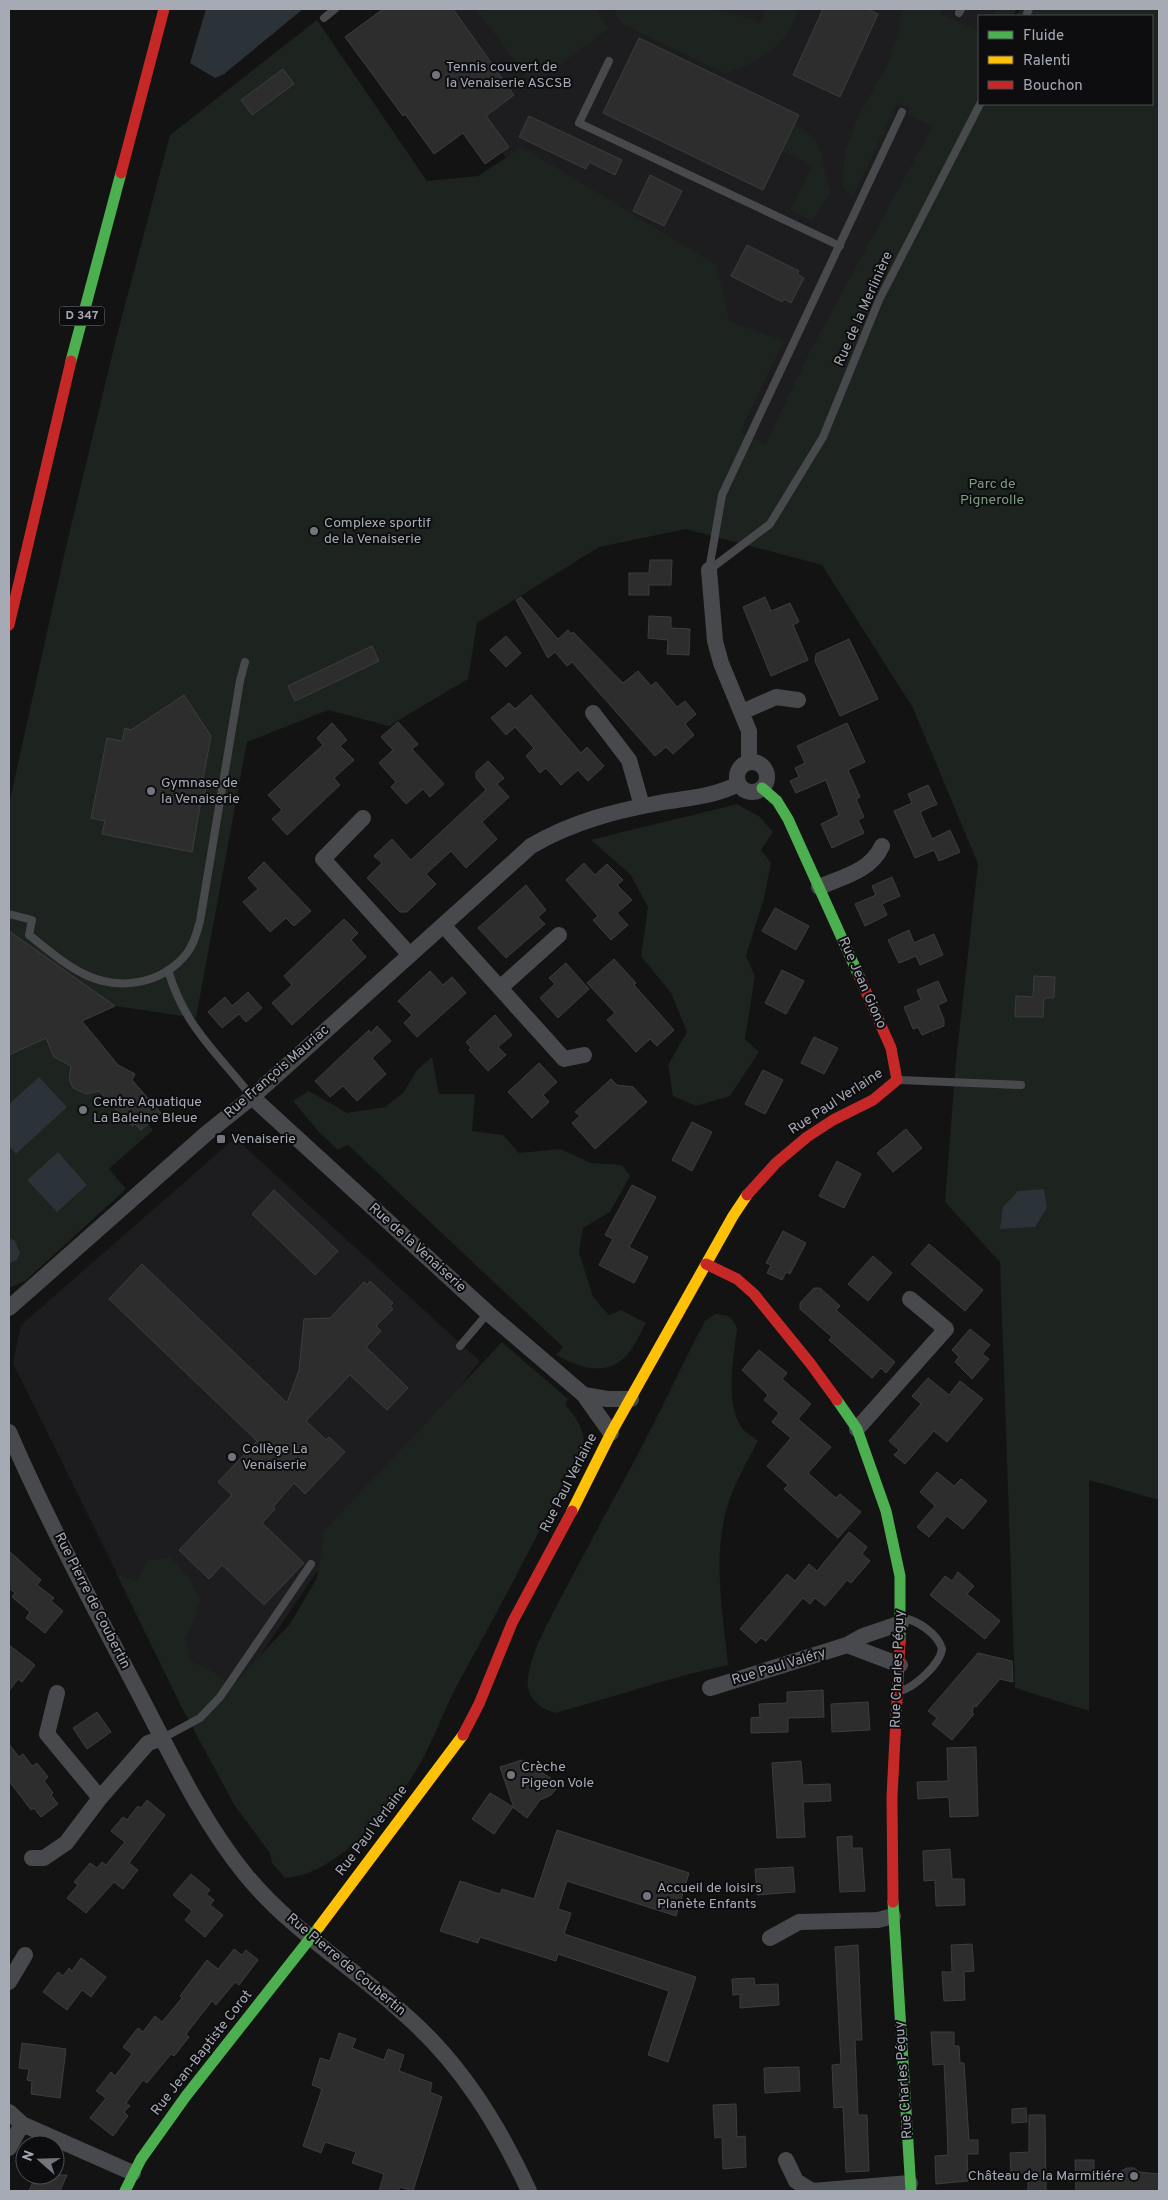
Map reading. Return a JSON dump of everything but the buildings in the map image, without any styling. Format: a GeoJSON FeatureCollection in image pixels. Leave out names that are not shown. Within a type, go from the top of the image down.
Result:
{"type":"FeatureCollection","features":[{"type":"Feature","properties":{"kind":"street","name":"D 347"},"geometry":{"type":"LineString","coordinates":[[9,625],[61,398],[164,9]]}},
{"type":"Feature","properties":{"kind":"street"},"geometry":{"type":"LineString","coordinates":[[709,570],[711,612],[717,648],[729,685],[742,712],[750,736],[749,762]]}},
{"type":"Feature","properties":{"kind":"street"},"geometry":{"type":"LineString","coordinates":[[742,712],[776,697],[798,700]]}},
{"type":"Feature","properties":{"kind":"street"},"geometry":{"type":"LineString","coordinates":[[593,713],[629,760],[642,806]]}},
{"type":"Feature","properties":{"kind":"street"},"geometry":{"type":"LineString","coordinates":[[749,762],[757,763],[764,768],[767,778],[762,788],[756,792],[748,792],[738,784],[736,777],[739,769],[749,762]]}},
{"type":"Feature","properties":{"kind":"street","name":"Rue François Mauriac"},"geometry":{"type":"LineString","coordinates":[[9,1308],[206,1133],[252,1097],[444,926],[514,860],[538,842],[575,823],[642,806],[716,792],[738,784]]}},
{"type":"Feature","properties":{"kind":"street","name":"Rue Jean Giono"},"geometry":{"type":"LineString","coordinates":[[762,788],[785,812],[891,1048],[897,1080]]}},
{"type":"Feature","properties":{"kind":"street"},"geometry":{"type":"LineString","coordinates":[[363,818],[323,859],[410,955]]}},
{"type":"Feature","properties":{"kind":"street"},"geometry":{"type":"LineString","coordinates":[[819,887],[866,867],[875,858],[882,846]]}},
{"type":"Feature","properties":{"kind":"street"},"geometry":{"type":"LineString","coordinates":[[444,926],[564,1059],[584,1056]]}},
{"type":"Feature","properties":{"kind":"street"},"geometry":{"type":"LineString","coordinates":[[500,988],[559,935]]}},
{"type":"Feature","properties":{"kind":"street","name":"Rue Paul Verlaine"},"geometry":{"type":"LineString","coordinates":[[310,1938],[466,1731],[485,1694],[505,1636],[600,1460],[612,1433],[738,1208],[776,1164],[807,1137],[881,1094],[897,1080]]}},
{"type":"Feature","properties":{"kind":"street","name":"Rue de la Venaiserie"},"geometry":{"type":"LineString","coordinates":[[252,1097],[488,1313],[584,1395],[612,1433]]}},
{"type":"Feature","properties":{"kind":"street","name":"Rue Charles Péguy"},"geometry":{"type":"LineString","coordinates":[[706,1264],[737,1279],[754,1294],[810,1363],[857,1429],[886,1511],[900,1576],[900,1665],[892,1796],[893,1916],[911,2187],[812,2191],[796,2181],[786,2160]]}},
{"type":"Feature","properties":{"kind":"street"},"geometry":{"type":"LineString","coordinates":[[857,1429],[946,1329],[910,1299]]}},
{"type":"Feature","properties":{"kind":"street"},"geometry":{"type":"LineString","coordinates":[[584,1395],[607,1399],[631,1399]]}},
{"type":"Feature","properties":{"kind":"street","name":"Rue Pierre de Coubertin"},"geometry":{"type":"LineString","coordinates":[[10,1437],[193,1795],[246,1874],[310,1938],[405,2014],[441,2050],[479,2098],[507,2143],[529,2191]]}},
{"type":"Feature","properties":{"kind":"street","name":"Rue Paul Valéry"},"geometry":{"type":"LineString","coordinates":[[710,1688],[847,1645],[901,1620]]}},
{"type":"Feature","properties":{"kind":"street"},"geometry":{"type":"LineString","coordinates":[[847,1645],[900,1665]]}},
{"type":"Feature","properties":{"kind":"street"},"geometry":{"type":"LineString","coordinates":[[57,1694],[47,1734],[100,1798]]}},
{"type":"Feature","properties":{"kind":"street"},"geometry":{"type":"LineString","coordinates":[[32,1858],[44,1858],[66,1843],[100,1798],[148,1743],[163,1738]]}},
{"type":"Feature","properties":{"kind":"street"},"geometry":{"type":"LineString","coordinates":[[770,1938],[799,1922],[878,1920],[893,1916]]}},
{"type":"Feature","properties":{"kind":"street","name":"Rue Jean-Baptiste Corot"},"geometry":{"type":"LineString","coordinates":[[124,2191],[133,2173],[186,2096],[310,1938]]}},
{"type":"Feature","properties":{"kind":"street"},"geometry":{"type":"LineString","coordinates":[[9,1982],[25,1955]]}},
{"type":"Feature","properties":{"kind":"street"},"geometry":{"type":"LineString","coordinates":[[9,2112],[22,2124],[133,2173]]}},
{"type":"Feature","properties":{"kind":"street"},"geometry":{"type":"LineString","coordinates":[[9,2148],[22,2124]]}},
{"type":"Feature","properties":{"kind":"lane"},"geometry":{"type":"LineString","coordinates":[[324,18],[335,9]]}},
{"type":"Feature","properties":{"kind":"lane"},"geometry":{"type":"LineString","coordinates":[[609,61],[579,123],[840,246]]}},
{"type":"Feature","properties":{"kind":"lane","name":"Rue de la Merlinière"},"geometry":{"type":"LineString","coordinates":[[709,570],[770,524],[823,437],[879,300],[979,105]]}},
{"type":"Feature","properties":{"kind":"lane"},"geometry":{"type":"LineString","coordinates":[[709,570],[722,495],[902,112]]}},
{"type":"Feature","properties":{"kind":"lane"},"geometry":{"type":"LineString","coordinates":[[9,914],[32,920],[29,935],[73,968],[106,983],[131,984],[156,977],[168,970],[188,952],[200,922],[240,681],[245,662]]}},
{"type":"Feature","properties":{"kind":"lane"},"geometry":{"type":"LineString","coordinates":[[168,970],[174,992],[205,1044],[252,1097]]}},
{"type":"Feature","properties":{"kind":"lane"},"geometry":{"type":"LineString","coordinates":[[897,1080],[1021,1084]]}},
{"type":"Feature","properties":{"kind":"lane"},"geometry":{"type":"LineString","coordinates":[[460,1346],[488,1313]]}},
{"type":"Feature","properties":{"kind":"lane"},"geometry":{"type":"LineString","coordinates":[[163,1738],[200,1718],[220,1696],[311,1564]]}},
{"type":"Feature","properties":{"kind":"lane"},"geometry":{"type":"LineString","coordinates":[[898,1691],[910,1689],[917,1683],[940,1657],[942,1649],[939,1642],[920,1624],[901,1620]]}},
{"type":"Feature","properties":{"kind":"shaded area"},"geometry":{"type":"Polygon","coordinates":[[[206,9],[303,9],[224,74],[215,78],[190,63],[206,9]]]}},
{"type":"Feature","properties":{"kind":"shaded area"},"geometry":{"type":"Polygon","coordinates":[[[453,9],[1017,9],[1014,15],[978,15],[978,84],[788,476],[732,449],[602,288],[502,152],[486,116],[514,95],[453,9]]]}},
{"type":"Feature","properties":{"kind":"shaded area"},"geometry":{"type":"Polygon","coordinates":[[[39,1077],[67,1107],[16,1154],[9,1146],[9,1104],[39,1077]]]}},
{"type":"Feature","properties":{"kind":"shaded area","name":"Collège La Venaiserie"},"geometry":{"type":"Polygon","coordinates":[[[235,1138],[480,1361],[330,1552],[201,1744],[13,1363],[21,1325],[235,1138]]]}},
{"type":"Feature","properties":{"kind":"shaded area"},"geometry":{"type":"Polygon","coordinates":[[[58,1152],[87,1185],[57,1212],[27,1180],[58,1152]]]}},
{"type":"Feature","properties":{"kind":"shaded area"},"geometry":{"type":"Polygon","coordinates":[[[1044,1189],[1047,1208],[1035,1227],[1000,1229],[1003,1207],[1018,1191],[1044,1189]]]}},
{"type":"Feature","properties":{"kind":"shaded area"},"geometry":{"type":"Polygon","coordinates":[[[10,1238],[15,1241],[20,1253],[17,1260],[9,1263],[10,1238]]]}},
{"type":"Feature","properties":{"kind":"green space"},"geometry":{"type":"Polygon","coordinates":[[[476,9],[595,9],[609,28],[533,85],[476,9]]]}},
{"type":"Feature","properties":{"kind":"green space"},"geometry":{"type":"Polygon","coordinates":[[[614,9],[715,9],[761,22],[765,9],[798,9],[788,33],[780,43],[748,65],[724,73],[624,25],[617,17],[614,9]]]}},
{"type":"Feature","properties":{"kind":"green space","name":"Parc de Pignerolle"},"geometry":{"type":"Polygon","coordinates":[[[902,9],[942,9],[940,14],[978,31],[978,105],[1153,105],[1153,15],[1017,15],[1021,9],[1159,9],[1159,1500],[1089,1480],[1089,1711],[1015,1688],[1000,1262],[945,1202],[956,1061],[978,864],[913,708],[822,565],[686,529],[599,547],[477,623],[468,679],[389,726],[328,710],[247,742],[196,1018],[115,1006],[82,1021],[118,1065],[135,1074],[132,1080],[161,1113],[148,1124],[153,1130],[109,1169],[126,1189],[25,1281],[9,1288],[9,804],[65,551],[116,339],[170,135],[317,20],[427,181],[478,176],[522,147],[717,265],[729,321],[784,341],[740,432],[765,444],[810,351],[932,127],[908,114],[910,109],[898,103],[852,198],[842,185],[845,152],[858,116],[889,62],[897,36],[902,9]]]}},
{"type":"Feature","properties":{"kind":"green space"},"geometry":{"type":"Polygon","coordinates":[[[995,9],[1017,9],[1014,15],[992,15],[995,9]]]}},
{"type":"Feature","properties":{"kind":"green space"},"geometry":{"type":"Polygon","coordinates":[[[794,125],[806,131],[819,145],[831,192],[812,221],[790,210],[812,165],[782,151],[794,125]]]}},
{"type":"Feature","properties":{"kind":"green space"},"geometry":{"type":"Polygon","coordinates":[[[737,804],[760,817],[773,832],[761,850],[771,863],[764,898],[746,956],[755,976],[745,1039],[759,1052],[730,1096],[696,1106],[673,1096],[668,1065],[687,1032],[671,993],[641,956],[648,907],[630,874],[591,840],[737,804]]]}},
{"type":"Feature","properties":{"kind":"green space"},"geometry":{"type":"Polygon","coordinates":[[[432,1057],[439,1094],[475,1094],[472,1131],[503,1135],[519,1153],[560,1149],[591,1163],[622,1165],[630,1176],[610,1212],[583,1228],[579,1252],[593,1297],[609,1315],[621,1310],[646,1323],[637,1341],[625,1357],[617,1363],[609,1367],[591,1368],[573,1363],[556,1355],[563,1347],[348,1145],[338,1150],[318,1131],[293,1101],[309,1091],[347,1113],[385,1107],[403,1093],[417,1070],[432,1057]]]}},
{"type":"Feature","properties":{"kind":"green space"},"geometry":{"type":"Polygon","coordinates":[[[715,1314],[729,1317],[737,1328],[732,1377],[735,1414],[741,1427],[758,1441],[732,1493],[722,1530],[720,1588],[728,1665],[684,1675],[555,1713],[549,1711],[534,1700],[528,1684],[533,1657],[542,1634],[641,1449],[705,1321],[715,1314]]]}},
{"type":"Feature","properties":{"kind":"green space"},"geometry":{"type":"Polygon","coordinates":[[[502,1342],[568,1399],[565,1405],[578,1421],[584,1441],[521,1566],[455,1689],[417,1770],[372,1827],[339,1856],[321,1867],[285,1878],[272,1863],[270,1853],[235,1806],[182,1708],[117,1575],[137,1581],[147,1561],[171,1557],[189,1578],[200,1600],[192,1626],[185,1638],[190,1661],[209,1669],[228,1683],[238,1679],[290,1624],[317,1578],[324,1531],[502,1342]]]}},
{"type":"Feature","properties":{"kind":"traffic: fast"},"geometry":{"type":"LineString","coordinates":[[71,361],[121,173]]}},
{"type":"Feature","properties":{"kind":"traffic: fast"},"geometry":{"type":"LineString","coordinates":[[762,788],[777,801],[788,819],[859,976]]}},
{"type":"Feature","properties":{"kind":"traffic: fast"},"geometry":{"type":"LineString","coordinates":[[837,1400],[857,1429],[886,1511],[900,1576],[900,1642]]}},
{"type":"Feature","properties":{"kind":"traffic: fast"},"geometry":{"type":"LineString","coordinates":[[893,1902],[911,2191]]}},
{"type":"Feature","properties":{"kind":"traffic: fast"},"geometry":{"type":"LineString","coordinates":[[125,2191],[141,2159],[186,2096],[319,1927]]}},
{"type":"Feature","properties":{"kind":"traffic: slow"},"geometry":{"type":"LineString","coordinates":[[572,1511],[611,1433],[733,1216],[747,1195]]}},
{"type":"Feature","properties":{"kind":"traffic: slow"},"geometry":{"type":"LineString","coordinates":[[319,1927],[463,1735]]}},
{"type":"Feature","properties":{"kind":"traffic: jam"},"geometry":{"type":"LineString","coordinates":[[121,173],[164,9]]}},
{"type":"Feature","properties":{"kind":"traffic: jam"},"geometry":{"type":"LineString","coordinates":[[9,625],[71,361]]}},
{"type":"Feature","properties":{"kind":"traffic: jam"},"geometry":{"type":"LineString","coordinates":[[747,1195],[776,1163],[807,1137],[833,1120],[873,1100],[897,1080],[891,1048],[859,976]]}},
{"type":"Feature","properties":{"kind":"traffic: jam"},"geometry":{"type":"LineString","coordinates":[[706,1264],[737,1279],[754,1294],[810,1363],[837,1400]]}},
{"type":"Feature","properties":{"kind":"traffic: jam"},"geometry":{"type":"LineString","coordinates":[[463,1735],[479,1704],[512,1623],[572,1511]]}},
{"type":"Feature","properties":{"kind":"traffic: jam"},"geometry":{"type":"LineString","coordinates":[[893,1902],[892,1796],[900,1642]]}},
{"type":"Feature","properties":{"kind":"place","name":"Tennis couvert de la Venaiserie ASCSB"},"geometry":{"type":"Point","coordinates":[436,75]}},
{"type":"Feature","properties":{"kind":"place","name":"Complexe sportif de la Venaiserie"},"geometry":{"type":"Point","coordinates":[314,531]}},
{"type":"Feature","properties":{"kind":"place","name":"Gymnase de la Venaiserie"},"geometry":{"type":"Point","coordinates":[151,791]}},
{"type":"Feature","properties":{"kind":"place","name":"Centre Aquatique La Baleine Bleue"},"geometry":{"type":"Point","coordinates":[83,1110]}},
{"type":"Feature","properties":{"kind":"place","name":"Venaiserie"},"geometry":{"type":"Point","coordinates":[221,1139]}},
{"type":"Feature","properties":{"kind":"place","name":"Collège La Venaiserie"},"geometry":{"type":"Point","coordinates":[232,1457]}},
{"type":"Feature","properties":{"kind":"place","name":"Crèche Pigeon Vole"},"geometry":{"type":"Point","coordinates":[511,1775]}},
{"type":"Feature","properties":{"kind":"place","name":"Accueil de loisirs Planète Enfants"},"geometry":{"type":"Point","coordinates":[647,1896]}},
{"type":"Feature","properties":{"kind":"place","name":"Château de la Marmitiére"},"geometry":{"type":"Point","coordinates":[1134,2176]}}]}
